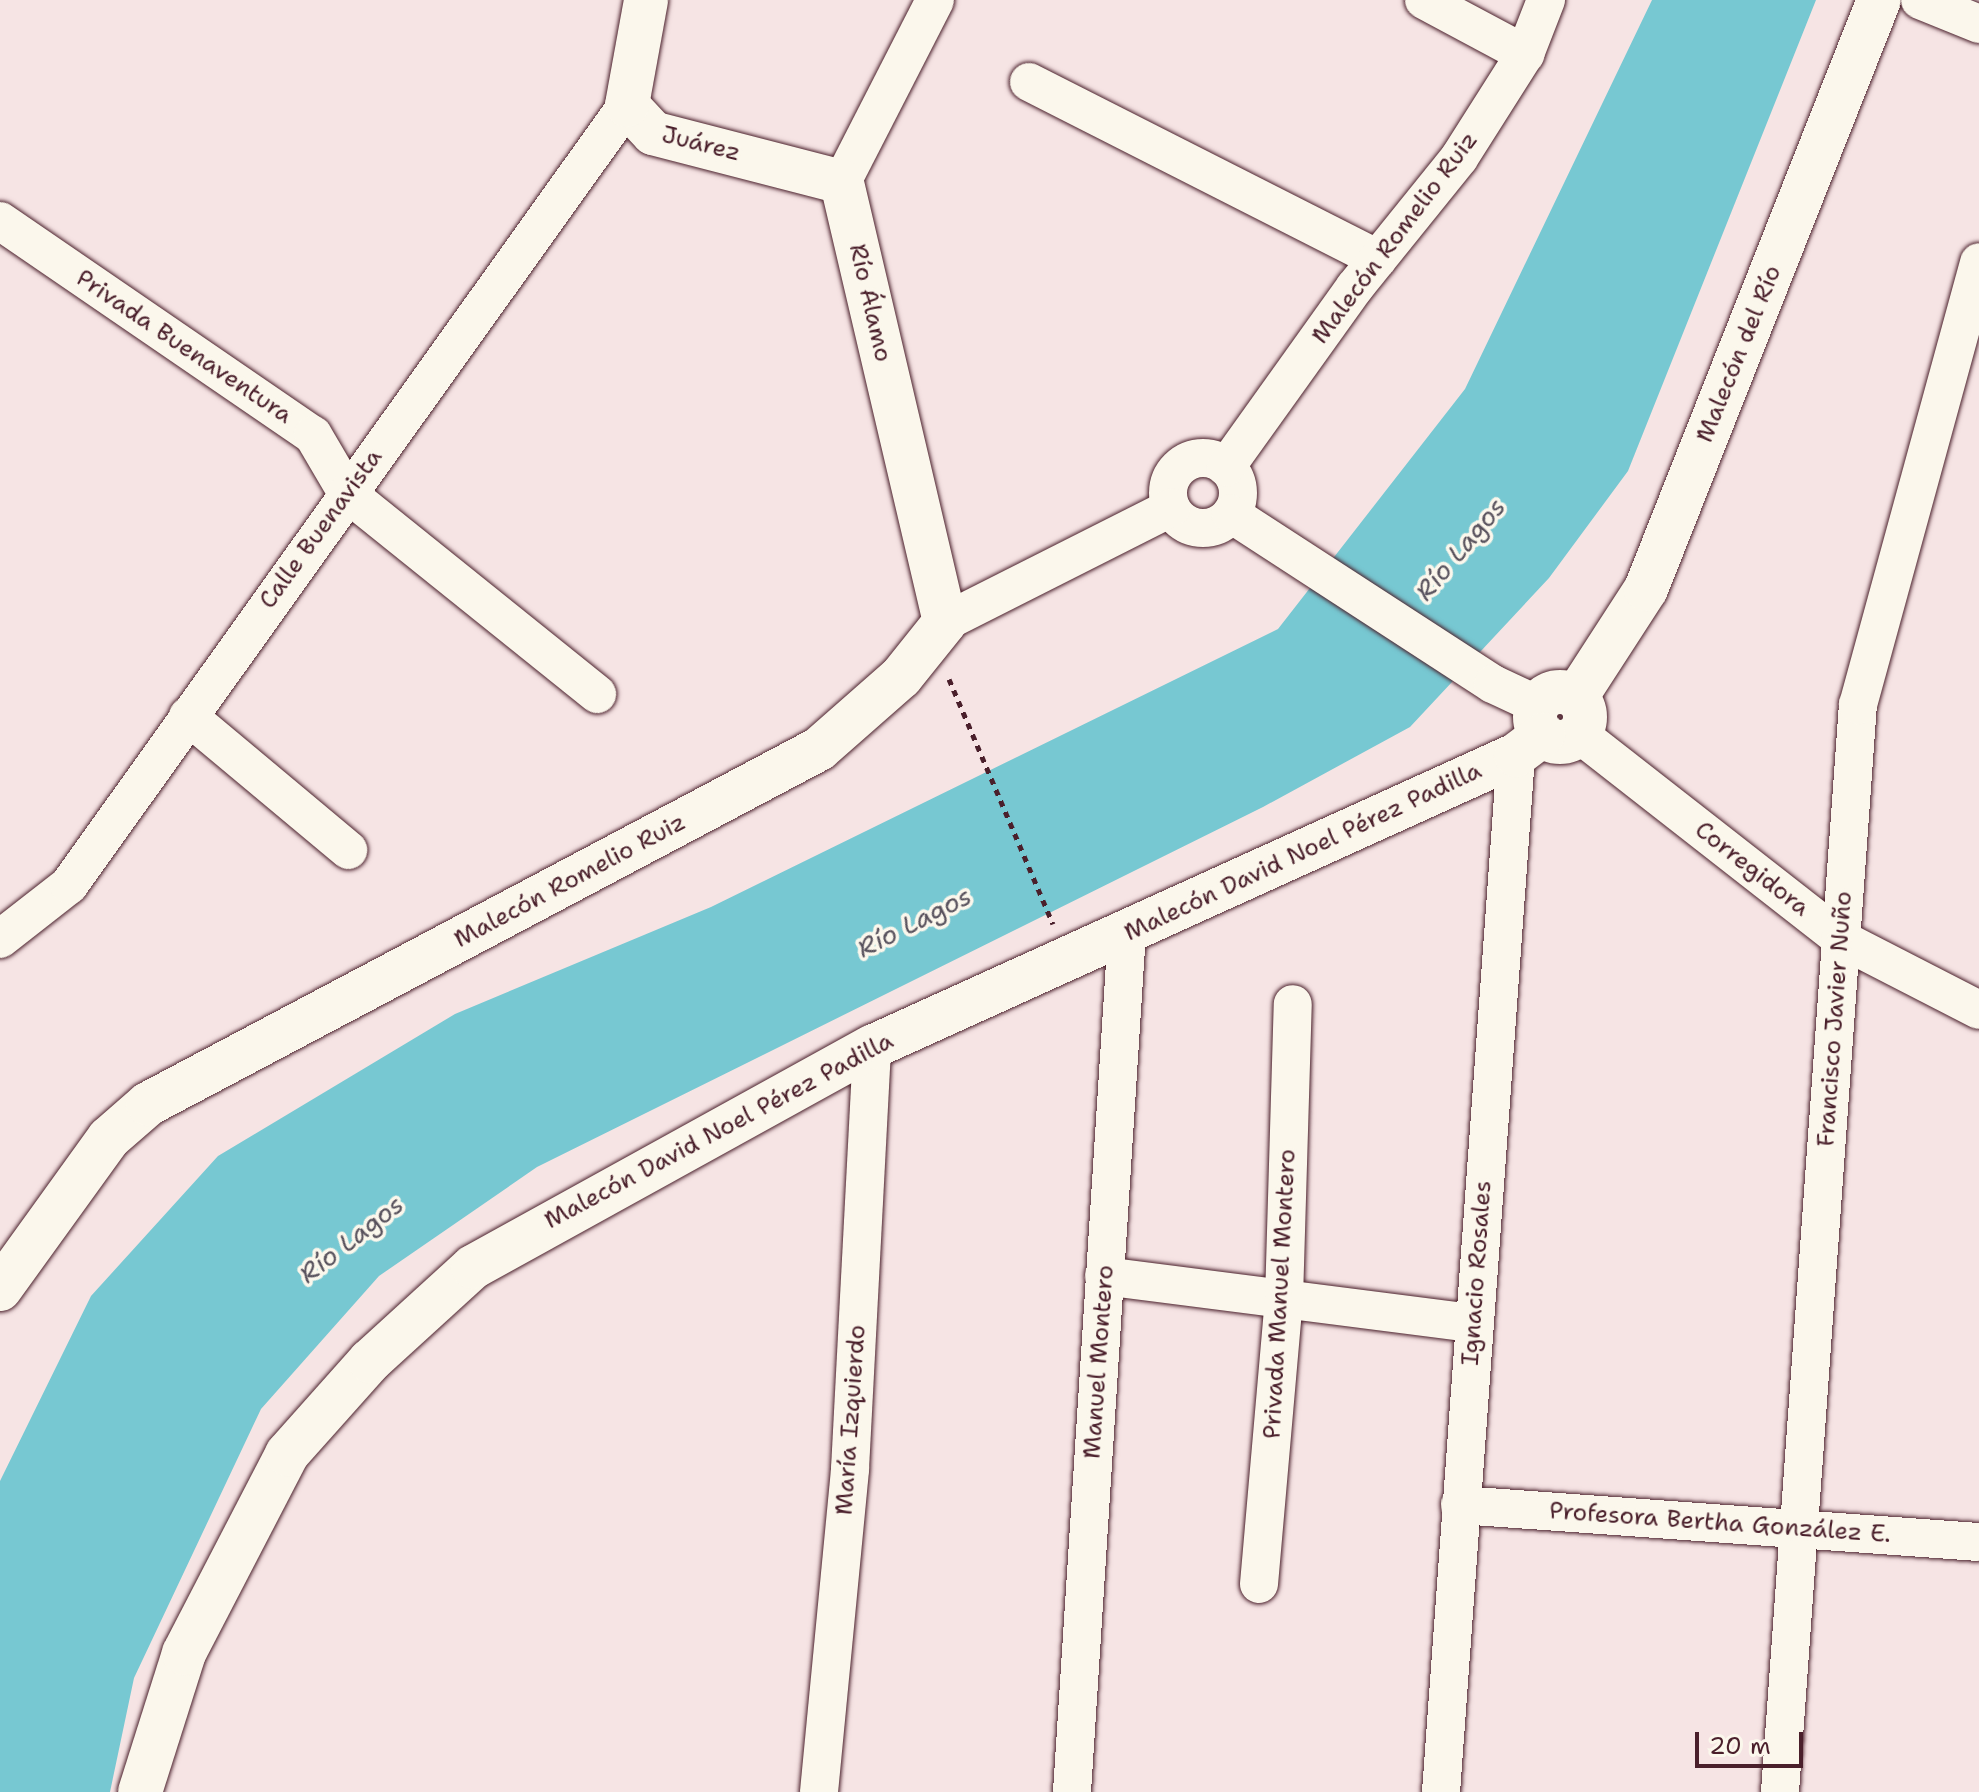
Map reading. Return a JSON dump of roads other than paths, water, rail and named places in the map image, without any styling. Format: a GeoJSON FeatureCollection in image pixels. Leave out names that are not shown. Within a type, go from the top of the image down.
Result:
{"type":"FeatureCollection","features":[{"type":"Feature","properties":{"kind":"street"},"geometry":{"type":"LineString","coordinates":[[627,105],[646,0]]}},
{"type":"Feature","properties":{"kind":"street"},"geometry":{"type":"LineString","coordinates":[[842,182],[935,0]]}},
{"type":"Feature","properties":{"kind":"street"},"geometry":{"type":"LineString","coordinates":[[1424,0],[1525,54]]}},
{"type":"Feature","properties":{"kind":"street","name":"Malecón Romelio Ruiz"},"geometry":{"type":"LineString","coordinates":[[1226,467],[1378,259],[1459,158],[1525,54],[1546,0]]}},
{"type":"Feature","properties":{"kind":"street","name":"Malecón del Río"},"geometry":{"type":"LineString","coordinates":[[1550,725],[1646,589],[1879,0]]}},
{"type":"Feature","properties":{"kind":"street"},"geometry":{"type":"LineString","coordinates":[[1920,0],[1979,24]]}},
{"type":"Feature","properties":{"kind":"street"},"geometry":{"type":"LineString","coordinates":[[1029,82],[1378,259]]}},
{"type":"Feature","properties":{"kind":"street","name":"Juárez"},"geometry":{"type":"LineString","coordinates":[[627,105],[653,133],[842,182]]}},
{"type":"Feature","properties":{"kind":"street","name":"Calle Buenavista"},"geometry":{"type":"LineString","coordinates":[[0,939],[69,885],[627,105]]}},
{"type":"Feature","properties":{"kind":"street","name":"Río Álamo"},"geometry":{"type":"LineString","coordinates":[[842,182],[945,622]]}},
{"type":"Feature","properties":{"kind":"street","name":"Privada Buenaventura"},"geometry":{"type":"LineString","coordinates":[[0,221],[313,435],[347,493]]}},
{"type":"Feature","properties":{"kind":"street","name":"Francisco Javier Nuño"},"geometry":{"type":"LineString","coordinates":[[1780,1792],[1858,705],[1979,262]]}},
{"type":"Feature","properties":{"kind":"street"},"geometry":{"type":"LineString","coordinates":[[1205,458],[1226,467],[1238,495],[1231,514],[1199,527],[1171,508],[1169,484],[1182,464],[1205,458]]}},
{"type":"Feature","properties":{"kind":"street"},"geometry":{"type":"LineString","coordinates":[[347,493],[597,694]]}},
{"type":"Feature","properties":{"kind":"street","name":"Malecón Romelio Ruiz"},"geometry":{"type":"LineString","coordinates":[[0,1289],[109,1138],[148,1104],[819,749],[901,677],[945,622],[1171,508]]}},
{"type":"Feature","properties":{"kind":"street","name":"Corregidora"},"geometry":{"type":"LineString","coordinates":[[1231,514],[1493,684],[1841,939],[1979,1010]]}},
{"type":"Feature","properties":{"kind":"street"},"geometry":{"type":"LineString","coordinates":[[188,716],[348,850]]}},
{"type":"Feature","properties":{"kind":"street","name":"Malecón David Noel Pérez Padilla"},"geometry":{"type":"LineString","coordinates":[[140,1792],[184,1653],[236,1543],[287,1454],[370,1361],[473,1267],[872,1047],[1127,932],[1550,725]]}},
{"type":"Feature","properties":{"kind":"street","name":"Ignacio Rosales"},"geometry":{"type":"LineString","coordinates":[[1441,1792],[1473,1323],[1550,725]]}},
{"type":"Feature","properties":{"kind":"street","name":"Manuel Montero"},"geometry":{"type":"LineString","coordinates":[[1072,1792],[1127,932]]}},
{"type":"Feature","properties":{"kind":"street","name":"Privada Manuel Montero"},"geometry":{"type":"LineString","coordinates":[[1259,1584],[1284,1299],[1293,1004]]}},
{"type":"Feature","properties":{"kind":"street","name":"María Izquierdo"},"geometry":{"type":"LineString","coordinates":[[819,1792],[850,1469],[872,1047]]}},
{"type":"Feature","properties":{"kind":"street"},"geometry":{"type":"LineString","coordinates":[[1104,1276],[1473,1323]]}},
{"type":"Feature","properties":{"kind":"street","name":"Profesora Bertha González E."},"geometry":{"type":"LineString","coordinates":[[1460,1505],[1799,1526],[1979,1542]]}},
{"type":"Feature","properties":{"kind":"water","name":"Río Lagos"},"geometry":{"type":"Polygon","coordinates":[[[1652,0],[1816,0],[1628,471],[1549,578],[1410,727],[1263,807],[537,1167],[379,1276],[261,1409],[134,1678],[110,1792],[0,1792],[0,1481],[91,1296],[218,1156],[455,1014],[711,907],[1278,629],[1465,389],[1652,0]]]}}]}
